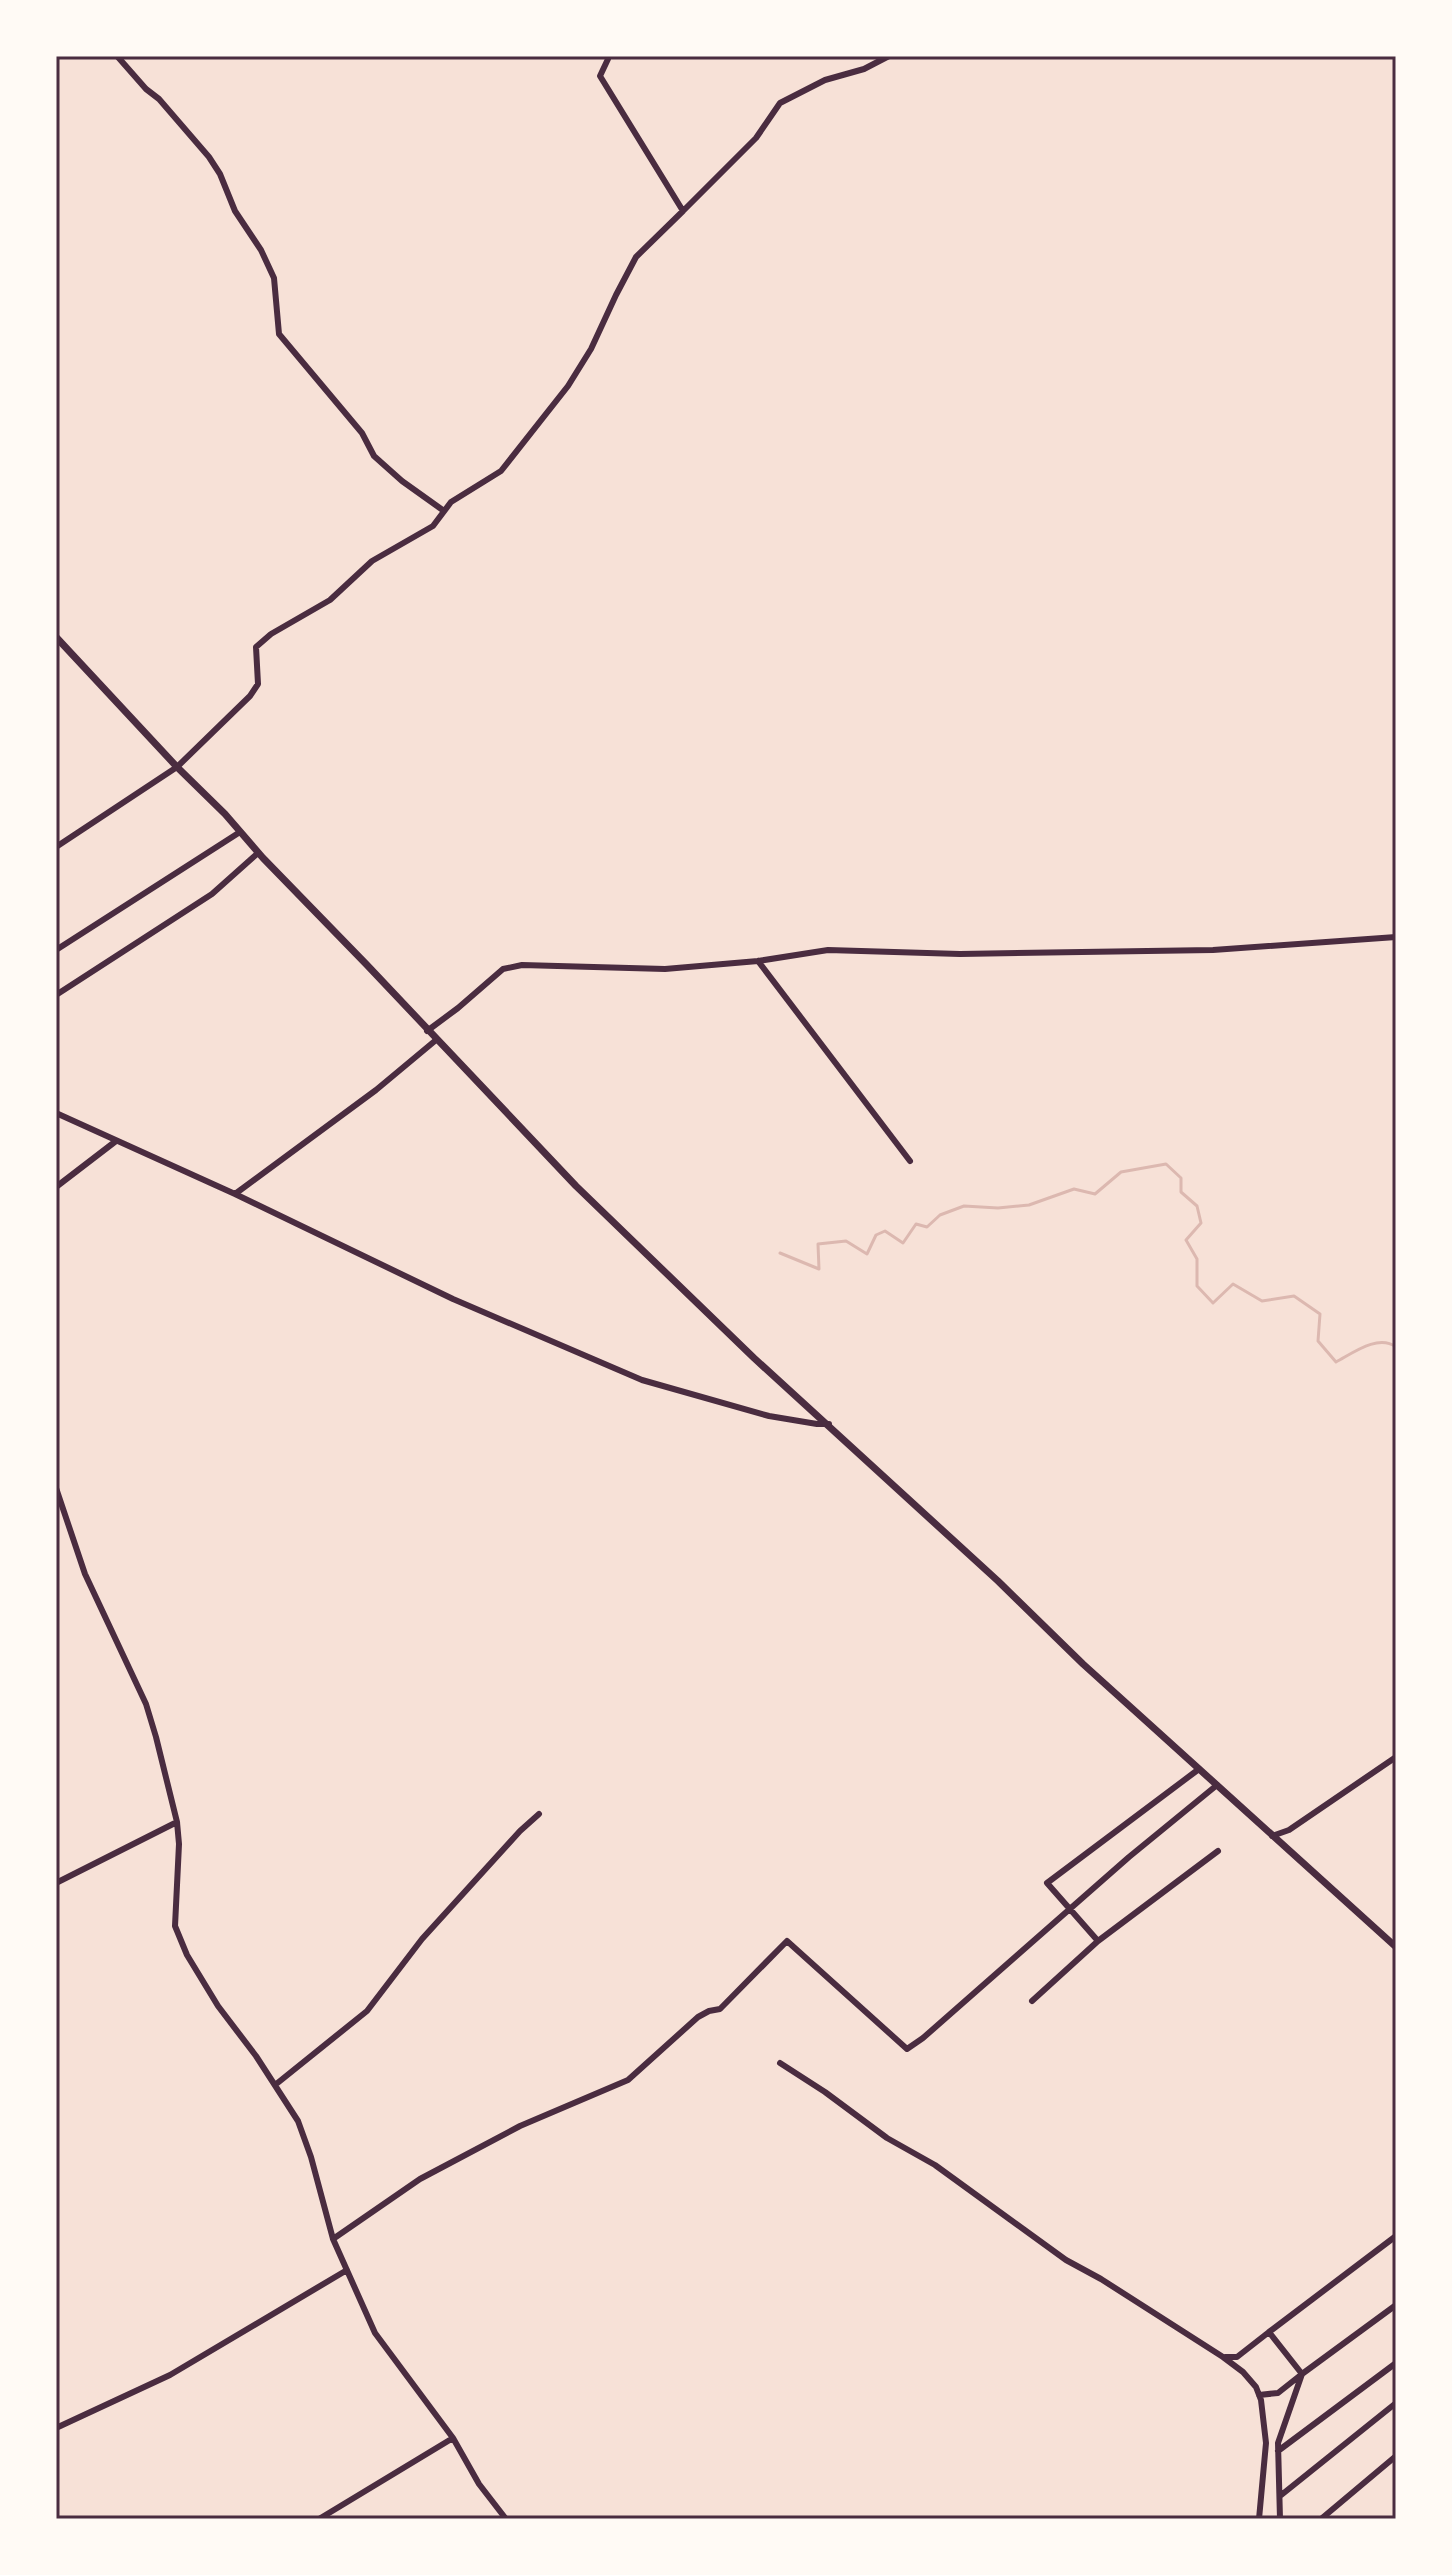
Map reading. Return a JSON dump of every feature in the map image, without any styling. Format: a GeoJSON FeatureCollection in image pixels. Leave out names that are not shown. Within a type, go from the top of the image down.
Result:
{"type":"FeatureCollection","features":[{"type":"Feature","properties":{"kind":"street"},"geometry":{"type":"LineString","coordinates":[[117,56],[159,99],[220,174],[235,211],[261,250],[274,278],[279,334],[362,433],[374,456],[444,511]]}},
{"type":"Feature","properties":{"kind":"street"},"geometry":{"type":"LineString","coordinates":[[606,56],[608,59],[600,76],[683,211]]}},
{"type":"Feature","properties":{"kind":"street"},"geometry":{"type":"LineString","coordinates":[[56,847],[177,767],[250,696],[258,684],[256,647],[271,634],[330,600],[372,561],[433,526],[451,502],[501,471],[568,386],[591,349],[636,257],[756,138],[780,103],[825,80],[864,69],[889,56]]}},
{"type":"Feature","properties":{"kind":"street"},"geometry":{"type":"LineString","coordinates":[[56,637],[576,1186],[754,1358],[998,1581],[1083,1664],[1396,1947]]}},
{"type":"Feature","properties":{"kind":"street"},"geometry":{"type":"LineString","coordinates":[[56,950],[240,832]]}},
{"type":"Feature","properties":{"kind":"street"},"geometry":{"type":"LineString","coordinates":[[56,995],[212,894],[258,853]]}},
{"type":"Feature","properties":{"kind":"street"},"geometry":{"type":"LineString","coordinates":[[427,1031],[503,969],[522,965],[665,969],[758,961],[828,950],[945,954],[1213,950],[1396,937]]}},
{"type":"Feature","properties":{"kind":"street"},"geometry":{"type":"LineString","coordinates":[[758,961],[910,1161]]}},
{"type":"Feature","properties":{"kind":"street"},"geometry":{"type":"LineString","coordinates":[[235,1194],[376,1090],[436,1040]]}},
{"type":"Feature","properties":{"kind":"street"},"geometry":{"type":"LineString","coordinates":[[56,1113],[235,1194],[453,1299],[642,1380],[757,1413],[829,1424]]}},
{"type":"Feature","properties":{"kind":"street"},"geometry":{"type":"LineString","coordinates":[[56,1187],[116,1141]]}},
{"type":"Feature","properties":{"kind":"street"},"geometry":{"type":"LineString","coordinates":[[56,1488],[85,1574],[146,1704],[156,1737],[177,1822],[179,1844],[175,1926],[187,1955],[218,2006],[298,2121],[333,2239],[375,2333],[453,2438],[479,2484],[506,2519]]}},
{"type":"Feature","properties":{"kind":"street"},"geometry":{"type":"LineString","coordinates":[[1272,1836],[1289,1830],[1396,1757]]}},
{"type":"Feature","properties":{"kind":"street"},"geometry":{"type":"LineString","coordinates":[[1098,1941],[1047,1883],[1199,1769]]}},
{"type":"Feature","properties":{"kind":"street"},"geometry":{"type":"LineString","coordinates":[[333,2239],[420,2179],[520,2126],[628,2080],[698,2017],[720,2009],[787,1941],[907,2049],[1217,1785]]}},
{"type":"Feature","properties":{"kind":"street"},"geometry":{"type":"LineString","coordinates":[[275,2085],[367,2011],[422,1939],[539,1814]]}},
{"type":"Feature","properties":{"kind":"street"},"geometry":{"type":"LineString","coordinates":[[56,1883],[177,1822]]}},
{"type":"Feature","properties":{"kind":"street"},"geometry":{"type":"LineString","coordinates":[[1032,2001],[1098,1941],[1218,1851]]}},
{"type":"Feature","properties":{"kind":"street"},"geometry":{"type":"LineString","coordinates":[[780,2063],[887,2138],[935,2165],[1066,2260],[1223,2357],[1249,2379],[1259,2395],[1266,2443],[1259,2519]]}},
{"type":"Feature","properties":{"kind":"street"},"geometry":{"type":"LineString","coordinates":[[1223,2357],[1237,2357],[1395,2239]]}},
{"type":"Feature","properties":{"kind":"street"},"geometry":{"type":"LineString","coordinates":[[56,2428],[170,2375],[347,2270]]}},
{"type":"Feature","properties":{"kind":"street"},"geometry":{"type":"LineString","coordinates":[[1259,2395],[1278,2393],[1396,2305]]}},
{"type":"Feature","properties":{"kind":"street"},"geometry":{"type":"LineString","coordinates":[[1269,2332],[1302,2374]]}},
{"type":"Feature","properties":{"kind":"street"},"geometry":{"type":"LineString","coordinates":[[1278,2451],[1396,2363]]}},
{"type":"Feature","properties":{"kind":"street"},"geometry":{"type":"LineString","coordinates":[[1280,2519],[1278,2443],[1302,2374]]}},
{"type":"Feature","properties":{"kind":"street"},"geometry":{"type":"LineString","coordinates":[[1279,2496],[1396,2403]]}},
{"type":"Feature","properties":{"kind":"street"},"geometry":{"type":"LineString","coordinates":[[319,2519],[453,2438]]}},
{"type":"Feature","properties":{"kind":"street"},"geometry":{"type":"LineString","coordinates":[[1321,2519],[1396,2456]]}},
{"type":"Feature","properties":{"kind":"waterway"},"geometry":{"type":"LineString","coordinates":[[780,1253],[819,1269],[818,1244],[846,1241],[867,1254],[876,1235],[885,1231],[903,1243],[916,1224],[927,1227],[940,1215],[964,1206],[998,1208],[1029,1205],[1074,1189],[1095,1194],[1121,1172],[1166,1164],[1181,1178],[1181,1192],[1197,1206],[1201,1223],[1186,1240],[1197,1259],[1197,1286],[1213,1303],[1233,1284],[1262,1301],[1294,1296],[1320,1314],[1318,1341],[1336,1362],[1374,1344],[1396,1347]]}}]}
